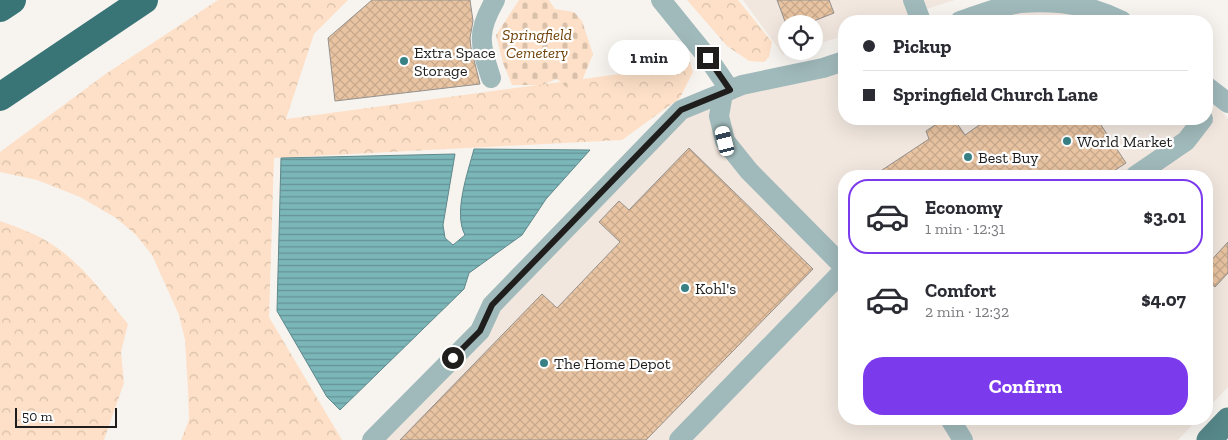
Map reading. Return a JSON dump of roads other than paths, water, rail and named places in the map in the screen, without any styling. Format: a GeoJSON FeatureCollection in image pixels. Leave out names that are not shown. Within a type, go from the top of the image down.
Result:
{"type":"FeatureCollection","features":[{"type":"Feature","properties":{"kind":"highway"},"geometry":{"type":"LineString","coordinates":[[0,8],[12,0]]}},
{"type":"Feature","properties":{"kind":"highway"},"geometry":{"type":"LineString","coordinates":[[0,97],[144,0]]}},
{"type":"Feature","properties":{"kind":"main road"},"geometry":{"type":"LineString","coordinates":[[1209,440],[1228,420]]}},
{"type":"Feature","properties":{"kind":"street"},"geometry":{"type":"LineString","coordinates":[[491,78],[483,54],[481,39],[483,23],[495,0]]}},
{"type":"Feature","properties":{"kind":"street"},"geometry":{"type":"LineString","coordinates":[[661,0],[708,58],[727,91],[719,116],[725,141],[749,171],[838,263]]}},
{"type":"Feature","properties":{"kind":"street"},"geometry":{"type":"LineString","coordinates":[[913,0],[919,15]]}},
{"type":"Feature","properties":{"kind":"street"},"geometry":{"type":"LineString","coordinates":[[980,15],[1020,3],[1054,2],[1086,7],[1107,15]]}},
{"type":"Feature","properties":{"kind":"street"},"geometry":{"type":"LineString","coordinates":[[372,440],[480,331],[492,305],[681,110],[742,85],[814,70],[838,63]]}},
{"type":"Feature","properties":{"kind":"street"},"geometry":{"type":"LineString","coordinates":[[1144,170],[1186,142],[1199,125]]}},
{"type":"Feature","properties":{"kind":"street"},"geometry":{"type":"LineString","coordinates":[[679,440],[838,275]]}},
{"type":"Feature","properties":{"kind":"street"},"geometry":{"type":"LineString","coordinates":[[954,425],[963,440]]}},
{"type":"Feature","properties":{"kind":"water"},"geometry":{"type":"Polygon","coordinates":[[[474,149],[590,150],[546,199],[522,235],[469,273],[464,289],[340,410],[327,397],[277,311],[281,158],[455,154],[443,225],[445,238],[453,245],[465,235],[460,216],[461,204],[474,149]]]}},
{"type":"Feature","properties":{"kind":"place","name":"Extra Space Storage"},"geometry":{"type":"Point","coordinates":[404,61]}},
{"type":"Feature","properties":{"kind":"place","name":"World Market"},"geometry":{"type":"Point","coordinates":[1067,141]}},
{"type":"Feature","properties":{"kind":"place","name":"Best Buy"},"geometry":{"type":"Point","coordinates":[968,157]}},
{"type":"Feature","properties":{"kind":"place","name":"Kohl's"},"geometry":{"type":"Point","coordinates":[685,288]}},
{"type":"Feature","properties":{"kind":"place","name":"The Home Depot"},"geometry":{"type":"Point","coordinates":[544,363]}},
{"type":"Feature","properties":{"kind":"park label","name":"Springfield Cemetery"},"geometry":{"type":"Point","coordinates":[537,43]}}]}
